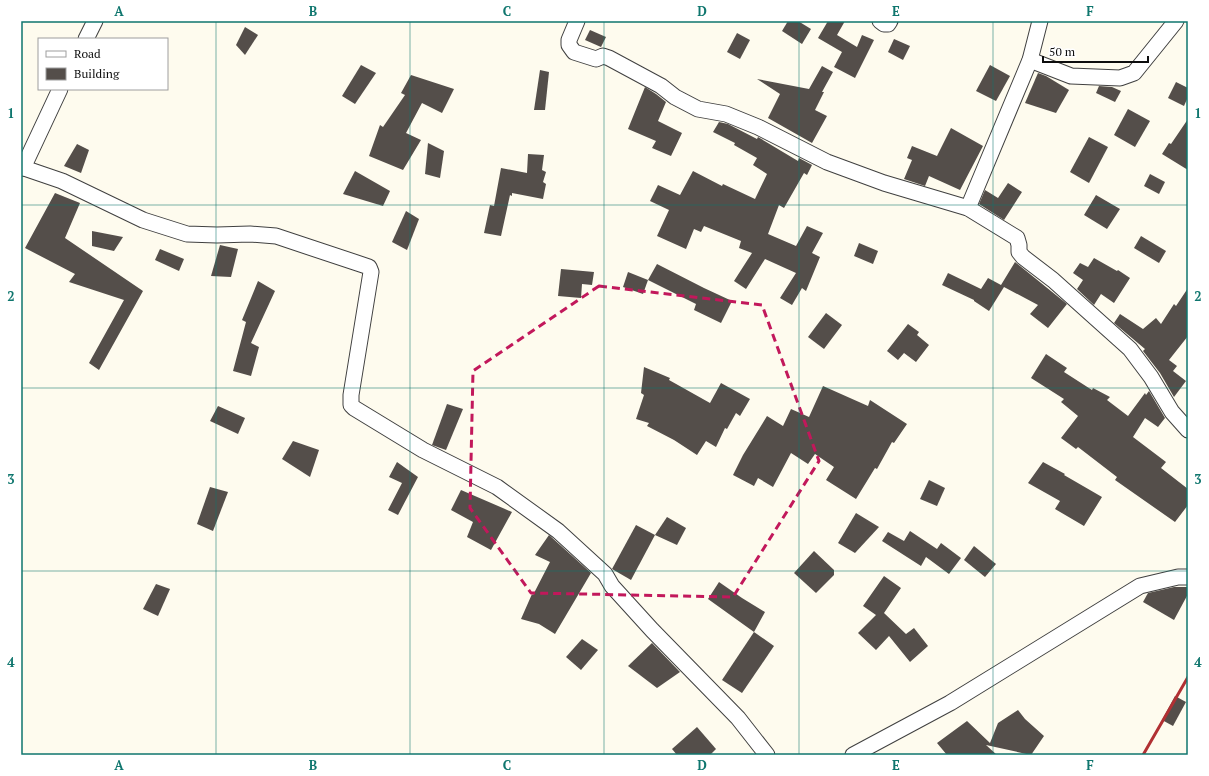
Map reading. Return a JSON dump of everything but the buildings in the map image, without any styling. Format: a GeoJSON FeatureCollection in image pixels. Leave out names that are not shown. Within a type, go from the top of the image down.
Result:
{"type":"FeatureCollection","features":[{"type":"Feature","properties":{"kind":"street"},"geometry":{"type":"LineString","coordinates":[[86,38],[95,21]]}},
{"type":"Feature","properties":{"kind":"street"},"geometry":{"type":"LineString","coordinates":[[577,21],[569,40],[569,45],[574,52],[596,59],[603,56],[609,58],[661,86],[676,97],[698,109],[726,114],[752,124],[827,162],[884,183],[968,208],[1017,238],[1019,252],[1023,257],[1059,284],[1130,349],[1151,377],[1172,412],[1188,430]]}},
{"type":"Feature","properties":{"kind":"street"},"geometry":{"type":"LineString","coordinates":[[880,21],[884,24],[888,24],[890,21]]}},
{"type":"Feature","properties":{"kind":"street"},"geometry":{"type":"LineString","coordinates":[[968,208],[1030,60],[1040,21]]}},
{"type":"Feature","properties":{"kind":"street"},"geometry":{"type":"LineString","coordinates":[[1030,60],[1071,76],[1120,78],[1134,73],[1176,21]]}},
{"type":"Feature","properties":{"kind":"street"},"geometry":{"type":"LineString","coordinates":[[60,90],[22,168],[62,182],[143,220],[187,234],[250,234],[276,236],[369,267],[371,272],[351,395],[351,405],[423,450],[497,487],[558,531],[606,574],[612,586],[652,630],[738,718],[767,755]]}},
{"type":"Feature","properties":{"kind":"street"},"geometry":{"type":"LineString","coordinates":[[853,755],[950,703],[1140,586],[1178,577],[1188,577]]}},
{"type":"Feature","properties":{"kind":"highlighted area"},"geometry":{"type":"Polygon","coordinates":[[[599,286],[762,305],[819,461],[733,597],[531,593],[470,508],[473,371],[599,286]]]}},
{"type":"Feature","properties":{"kind":"railway"},"geometry":{"type":"LineString","coordinates":[[1143,755],[1188,677]]}}]}
